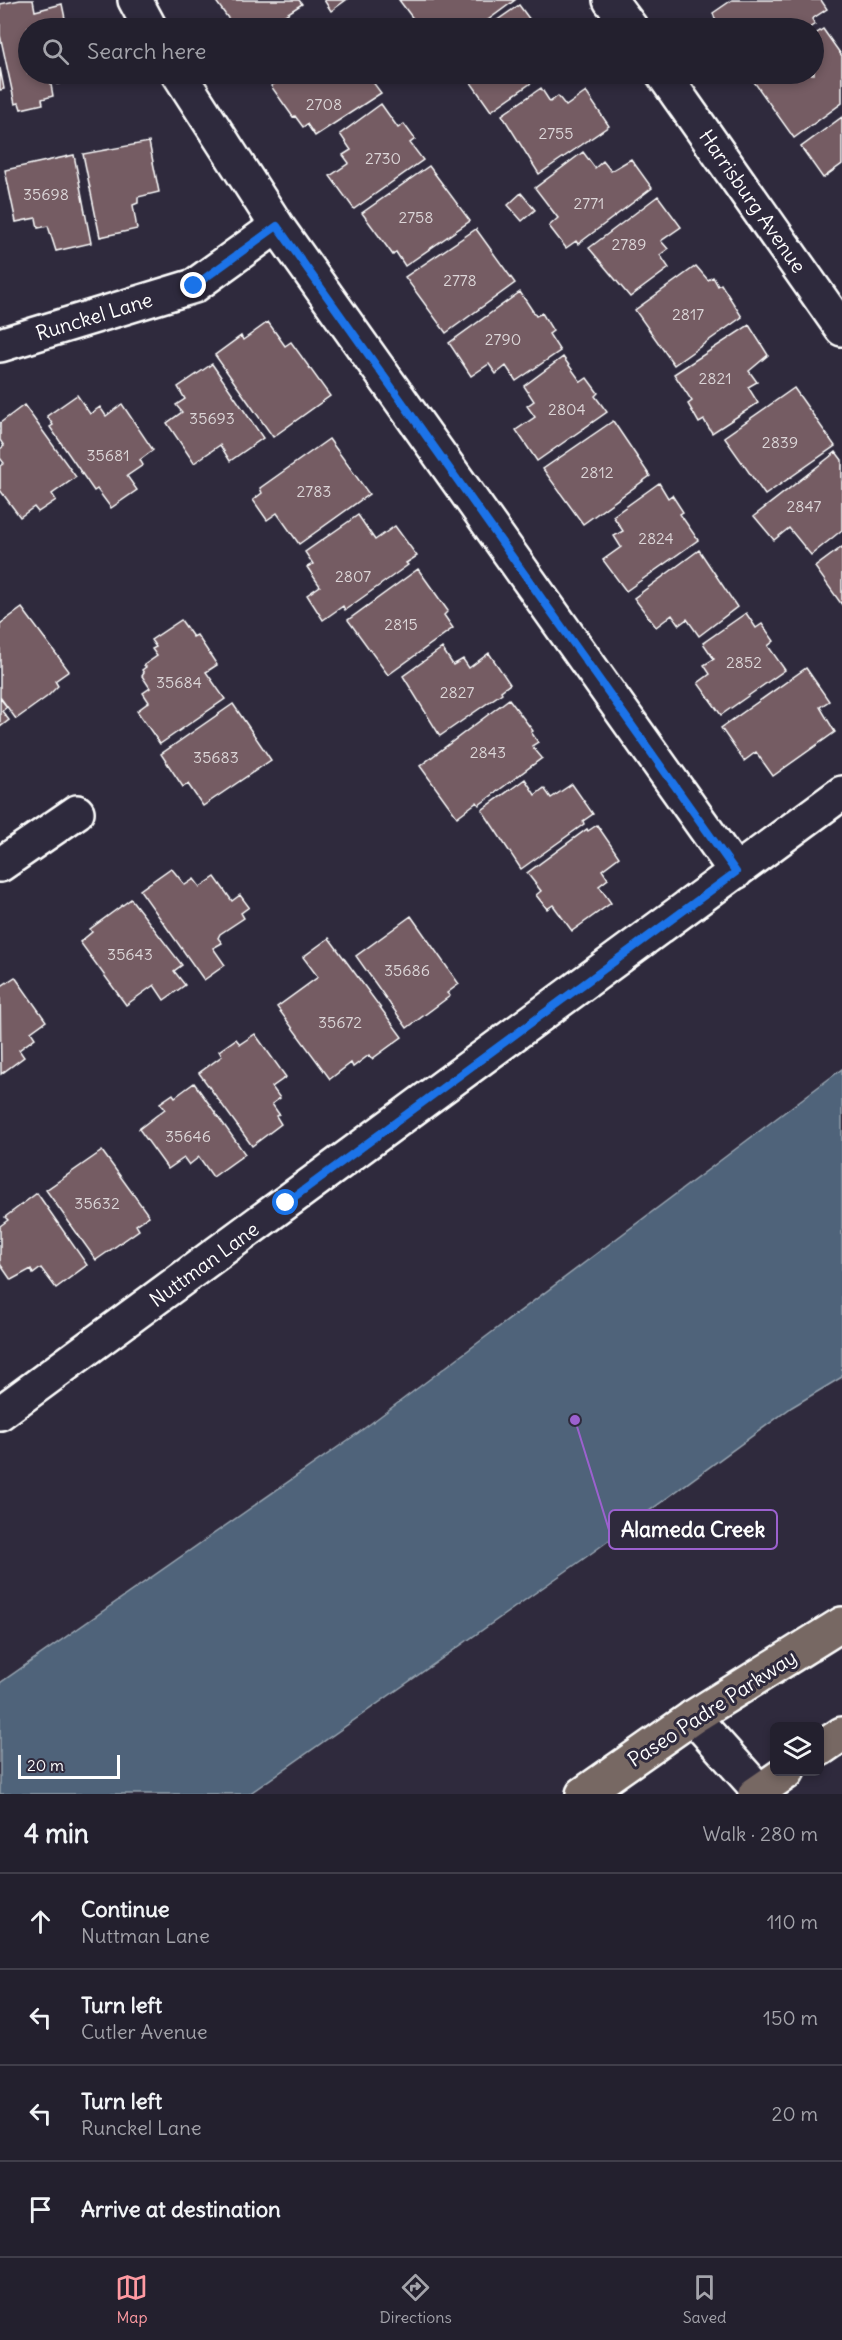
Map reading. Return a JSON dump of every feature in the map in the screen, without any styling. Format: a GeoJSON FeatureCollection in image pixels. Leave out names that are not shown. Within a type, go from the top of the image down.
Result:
{"type":"FeatureCollection","features":[{"type":"Feature","properties":{"kind":"main road","name":"Paseo Padre Parkway"},"geometry":{"type":"LineString","coordinates":[[583,1794],[693,1717],[842,1624]]}},
{"type":"Feature","properties":{"kind":"main road"},"geometry":{"type":"LineString","coordinates":[[824,1746],[842,1734]]}},
{"type":"Feature","properties":{"kind":"main road"},"geometry":{"type":"LineString","coordinates":[[759,1793],[782,1776]]}},
{"type":"Feature","properties":{"kind":"street"},"geometry":{"type":"LineString","coordinates":[[135,0],[145,18]]}},
{"type":"Feature","properties":{"kind":"street"},"geometry":{"type":"LineString","coordinates":[[610,0],[624,18]]}},
{"type":"Feature","properties":{"kind":"street"},"geometry":{"type":"LineString","coordinates":[[185,84],[277,226],[736,872]]}},
{"type":"Feature","properties":{"kind":"street","name":"Harrisburg Avenue"},"geometry":{"type":"LineString","coordinates":[[670,84],[842,328]]}},
{"type":"Feature","properties":{"kind":"street","name":"Runckel Lane"},"geometry":{"type":"LineString","coordinates":[[0,345],[194,286],[277,226]]}},
{"type":"Feature","properties":{"kind":"street","name":"Nuttman Lane"},"geometry":{"type":"LineString","coordinates":[[0,1413],[842,793]]}},
{"type":"Feature","properties":{"kind":"street"},"geometry":{"type":"LineString","coordinates":[[0,865],[76,812]]}},
{"type":"Feature","properties":{"kind":"street"},"geometry":{"type":"LineString","coordinates":[[693,1717],[759,1793]]}},
{"type":"Feature","properties":{"kind":"water"},"geometry":{"type":"Polygon","coordinates":[[[842,1069],[842,1377],[792,1407],[582,1560],[249,1794],[0,1794],[0,1683],[358,1433],[842,1069]]]}},
{"type":"Feature","properties":{"kind":"building"},"geometry":{"type":"Polygon","coordinates":[[[33,0],[35,11],[62,4],[65,18],[18,18],[18,84],[51,84],[53,96],[42,99],[43,104],[21,109],[19,103],[15,104],[0,35],[0,4],[33,0]]]}},
{"type":"Feature","properties":{"kind":"building"},"geometry":{"type":"Polygon","coordinates":[[[215,0],[299,0],[302,4],[281,18],[228,18],[215,0]]]}},
{"type":"Feature","properties":{"kind":"building"},"geometry":{"type":"Polygon","coordinates":[[[324,0],[346,0],[331,11],[324,0]]]}},
{"type":"Feature","properties":{"kind":"building"},"geometry":{"type":"Polygon","coordinates":[[[399,0],[515,0],[491,18],[412,18],[399,0]]]}},
{"type":"Feature","properties":{"kind":"building"},"geometry":{"type":"Polygon","coordinates":[[[732,0],[821,0],[827,9],[814,18],[715,18],[713,13],[732,0]]]}},
{"type":"Feature","properties":{"kind":"building"},"geometry":{"type":"Polygon","coordinates":[[[519,5],[529,18],[500,18],[519,5]]]}},
{"type":"Feature","properties":{"kind":"building"},"geometry":{"type":"Polygon","coordinates":[[[824,30],[842,56],[842,103],[794,138],[756,84],[824,84],[824,30]]]}},
{"type":"Feature","properties":{"kind":"building"},"geometry":{"type":"Polygon","coordinates":[[[0,68],[4,89],[0,90],[0,68]]]}},
{"type":"Feature","properties":{"kind":"building"},"geometry":{"type":"Polygon","coordinates":[[[274,84],[374,84],[381,93],[315,136],[307,124],[303,127],[295,116],[293,117],[271,86],[274,84]]]}},
{"type":"Feature","properties":{"kind":"building"},"geometry":{"type":"Polygon","coordinates":[[[472,84],[530,84],[491,111],[472,84]]]}},
{"type":"Feature","properties":{"kind":"building"},"geometry":{"type":"Polygon","coordinates":[[[541,88],[550,102],[558,96],[566,106],[586,92],[609,126],[539,174],[502,115],[541,88]]]}},
{"type":"Feature","properties":{"kind":"building"},"geometry":{"type":"Polygon","coordinates":[[[381,104],[398,128],[404,124],[415,139],[410,143],[423,160],[354,209],[330,176],[349,163],[343,155],[351,150],[340,134],[381,104]]]}},
{"type":"Feature","properties":{"kind":"building"},"geometry":{"type":"Polygon","coordinates":[[[842,117],[842,164],[823,178],[801,147],[842,117]]]}},
{"type":"Feature","properties":{"kind":"building"},"geometry":{"type":"Polygon","coordinates":[[[149,142],[159,192],[138,197],[138,203],[133,205],[137,229],[100,237],[83,154],[149,142]]]}},
{"type":"Feature","properties":{"kind":"building"},"geometry":{"type":"Polygon","coordinates":[[[583,152],[595,168],[603,161],[611,171],[631,159],[652,188],[578,244],[576,241],[566,248],[549,226],[558,218],[535,188],[583,152]]]}},
{"type":"Feature","properties":{"kind":"building"},"geometry":{"type":"Polygon","coordinates":[[[74,155],[91,243],[56,251],[48,226],[38,228],[36,218],[16,222],[5,170],[74,155]]]}},
{"type":"Feature","properties":{"kind":"building"},"geometry":{"type":"Polygon","coordinates":[[[429,166],[470,221],[405,266],[396,252],[393,255],[362,213],[429,166]]]}},
{"type":"Feature","properties":{"kind":"building"},"geometry":{"type":"Polygon","coordinates":[[[521,193],[535,210],[522,221],[508,205],[521,193]]]}},
{"type":"Feature","properties":{"kind":"building"},"geometry":{"type":"Polygon","coordinates":[[[658,196],[681,227],[661,241],[668,249],[660,255],[669,268],[630,297],[589,248],[658,196]]]}},
{"type":"Feature","properties":{"kind":"building"},"geometry":{"type":"Polygon","coordinates":[[[476,229],[515,283],[446,333],[405,277],[476,229]]]}},
{"type":"Feature","properties":{"kind":"building"},"geometry":{"type":"Polygon","coordinates":[[[696,266],[708,280],[713,277],[718,286],[721,284],[742,317],[674,365],[635,310],[696,266]]]}},
{"type":"Feature","properties":{"kind":"building"},"geometry":{"type":"Polygon","coordinates":[[[520,292],[536,316],[542,313],[553,331],[549,334],[560,351],[516,381],[506,366],[496,374],[489,364],[471,376],[449,343],[520,292]]]}},
{"type":"Feature","properties":{"kind":"building"},"geometry":{"type":"Polygon","coordinates":[[[268,322],[285,346],[291,342],[330,396],[273,437],[215,355],[241,336],[243,340],[268,322]]]}},
{"type":"Feature","properties":{"kind":"building"},"geometry":{"type":"Polygon","coordinates":[[[749,325],[768,355],[749,371],[757,382],[748,387],[758,403],[712,433],[704,420],[699,423],[688,404],[692,401],[674,374],[749,325]]]}},
{"type":"Feature","properties":{"kind":"building"},"geometry":{"type":"Polygon","coordinates":[[[563,357],[581,382],[587,378],[598,393],[595,396],[607,412],[537,461],[516,430],[535,417],[527,406],[534,401],[524,386],[563,357]]]}},
{"type":"Feature","properties":{"kind":"building"},"geometry":{"type":"Polygon","coordinates":[[[212,364],[263,438],[230,461],[220,445],[194,463],[167,423],[182,412],[176,405],[185,399],[178,387],[212,364]]]}},
{"type":"Feature","properties":{"kind":"building"},"geometry":{"type":"Polygon","coordinates":[[[794,388],[835,446],[765,495],[724,437],[794,388]]]}},
{"type":"Feature","properties":{"kind":"building"},"geometry":{"type":"Polygon","coordinates":[[[77,395],[90,414],[100,407],[106,416],[122,404],[153,450],[140,460],[143,465],[127,476],[137,490],[111,508],[97,489],[94,491],[50,427],[53,425],[47,416],[77,395]]]}},
{"type":"Feature","properties":{"kind":"building"},"geometry":{"type":"Polygon","coordinates":[[[24,405],[76,477],[52,494],[56,500],[38,512],[34,507],[20,517],[0,490],[0,466],[4,463],[0,458],[0,449],[4,446],[0,440],[0,423],[24,405]]]}},
{"type":"Feature","properties":{"kind":"building"},"geometry":{"type":"Polygon","coordinates":[[[613,421],[650,476],[583,524],[543,469],[613,421]]]}},
{"type":"Feature","properties":{"kind":"building"},"geometry":{"type":"Polygon","coordinates":[[[329,439],[369,494],[299,544],[277,513],[267,520],[253,500],[262,493],[260,488],[329,439]]]}},
{"type":"Feature","properties":{"kind":"building"},"geometry":{"type":"Polygon","coordinates":[[[836,452],[842,460],[842,530],[811,555],[789,528],[774,540],[754,516],[836,452]]]}},
{"type":"Feature","properties":{"kind":"building"},"geometry":{"type":"Polygon","coordinates":[[[659,483],[668,498],[672,495],[683,512],[680,514],[698,540],[626,591],[603,560],[621,547],[614,536],[623,531],[613,516],[659,483]]]}},
{"type":"Feature","properties":{"kind":"building"},"geometry":{"type":"Polygon","coordinates":[[[358,515],[375,540],[395,526],[417,556],[406,563],[408,565],[345,610],[343,606],[323,620],[307,595],[320,586],[307,567],[313,564],[305,552],[358,515]]]}},
{"type":"Feature","properties":{"kind":"building"},"geometry":{"type":"Polygon","coordinates":[[[842,547],[842,605],[815,567],[842,547]]]}},
{"type":"Feature","properties":{"kind":"building"},"geometry":{"type":"Polygon","coordinates":[[[699,550],[737,607],[699,636],[687,619],[679,625],[672,615],[656,627],[634,598],[699,550]]]}},
{"type":"Feature","properties":{"kind":"building"},"geometry":{"type":"Polygon","coordinates":[[[418,569],[448,611],[444,615],[453,628],[388,675],[348,620],[418,569]]]}},
{"type":"Feature","properties":{"kind":"building"},"geometry":{"type":"Polygon","coordinates":[[[22,608],[69,671],[55,681],[58,686],[48,696],[16,719],[0,697],[0,624],[22,608]]]}},
{"type":"Feature","properties":{"kind":"building"},"geometry":{"type":"Polygon","coordinates":[[[746,613],[756,628],[762,624],[774,641],[768,646],[785,670],[721,715],[698,683],[710,674],[704,665],[714,659],[703,643],[746,613]]]}},
{"type":"Feature","properties":{"kind":"building"},"geometry":{"type":"Polygon","coordinates":[[[181,620],[193,637],[197,635],[217,665],[206,672],[225,699],[160,744],[137,711],[149,702],[143,693],[150,688],[142,676],[144,673],[142,670],[146,667],[144,665],[157,656],[152,649],[156,647],[151,640],[181,620]]]}},
{"type":"Feature","properties":{"kind":"building"},"geometry":{"type":"Polygon","coordinates":[[[442,648],[453,665],[463,659],[469,668],[489,653],[510,684],[501,691],[502,693],[440,736],[403,676],[442,648]]]}},
{"type":"Feature","properties":{"kind":"building"},"geometry":{"type":"Polygon","coordinates":[[[806,668],[829,701],[820,707],[835,732],[773,776],[756,752],[744,761],[721,728],[806,668]]]}},
{"type":"Feature","properties":{"kind":"building"},"geometry":{"type":"Polygon","coordinates":[[[0,698],[7,707],[2,711],[9,720],[0,727],[0,698]]]}},
{"type":"Feature","properties":{"kind":"building"},"geometry":{"type":"Polygon","coordinates":[[[509,699],[533,731],[531,732],[538,742],[532,746],[542,758],[479,805],[477,802],[457,817],[420,766],[509,699]]]}},
{"type":"Feature","properties":{"kind":"building"},"geometry":{"type":"Polygon","coordinates":[[[233,704],[271,760],[203,806],[188,784],[183,787],[161,754],[233,704]]]}},
{"type":"Feature","properties":{"kind":"building"},"geometry":{"type":"Polygon","coordinates":[[[525,779],[535,795],[544,788],[551,798],[572,784],[593,814],[583,821],[584,824],[521,869],[482,810],[525,779]]]}},
{"type":"Feature","properties":{"kind":"building"},"geometry":{"type":"Polygon","coordinates":[[[597,825],[619,857],[602,870],[608,879],[599,886],[611,903],[572,931],[553,905],[547,909],[536,895],[541,891],[527,873],[587,829],[588,831],[597,825]]]}},
{"type":"Feature","properties":{"kind":"building"},"geometry":{"type":"Polygon","coordinates":[[[171,868],[185,885],[194,879],[200,887],[215,877],[232,901],[240,895],[249,907],[241,913],[244,918],[220,934],[218,938],[222,943],[213,948],[225,965],[204,980],[140,890],[171,868]]]}},
{"type":"Feature","properties":{"kind":"building"},"geometry":{"type":"Polygon","coordinates":[[[131,899],[182,965],[174,971],[185,985],[164,1000],[154,985],[126,1005],[80,942],[92,932],[90,929],[131,899]]]}},
{"type":"Feature","properties":{"kind":"building"},"geometry":{"type":"Polygon","coordinates":[[[411,916],[459,984],[447,993],[450,996],[407,1028],[356,956],[411,916]]]}},
{"type":"Feature","properties":{"kind":"building"},"geometry":{"type":"Polygon","coordinates":[[[329,938],[402,1037],[372,1059],[369,1055],[353,1067],[351,1063],[330,1079],[277,1007],[318,977],[303,957],[329,938]]]}},
{"type":"Feature","properties":{"kind":"building"},"geometry":{"type":"Polygon","coordinates":[[[15,977],[46,1021],[31,1032],[35,1038],[19,1050],[24,1057],[1,1074],[0,987],[15,977]]]}},
{"type":"Feature","properties":{"kind":"building"},"geometry":{"type":"Polygon","coordinates":[[[255,1034],[286,1077],[272,1087],[280,1098],[272,1104],[279,1114],[276,1116],[281,1124],[252,1146],[199,1073],[222,1056],[219,1051],[236,1039],[240,1044],[255,1034]]]}},
{"type":"Feature","properties":{"kind":"building"},"geometry":{"type":"Polygon","coordinates":[[[194,1083],[245,1154],[213,1177],[199,1157],[189,1165],[184,1158],[168,1169],[139,1129],[165,1109],[160,1103],[173,1094],[175,1097],[194,1083]]]}},
{"type":"Feature","properties":{"kind":"building"},"geometry":{"type":"Polygon","coordinates":[[[102,1151],[149,1216],[136,1225],[139,1230],[96,1260],[46,1190],[102,1151]]]}},
{"type":"Feature","properties":{"kind":"building"},"geometry":{"type":"Polygon","coordinates":[[[37,1193],[87,1265],[56,1288],[41,1268],[33,1274],[31,1269],[11,1280],[0,1264],[0,1226],[8,1220],[5,1217],[37,1193]]]}},
{"type":"Feature","properties":{"kind":"place","name":"Alameda Creek"},"geometry":{"type":"Point","coordinates":[575,1420]}},
{"type":"Feature","properties":{"kind":"route"},"geometry":{"type":"LineString","coordinates":[[194,286],[277,226],[736,872],[286,1203]]}}]}
